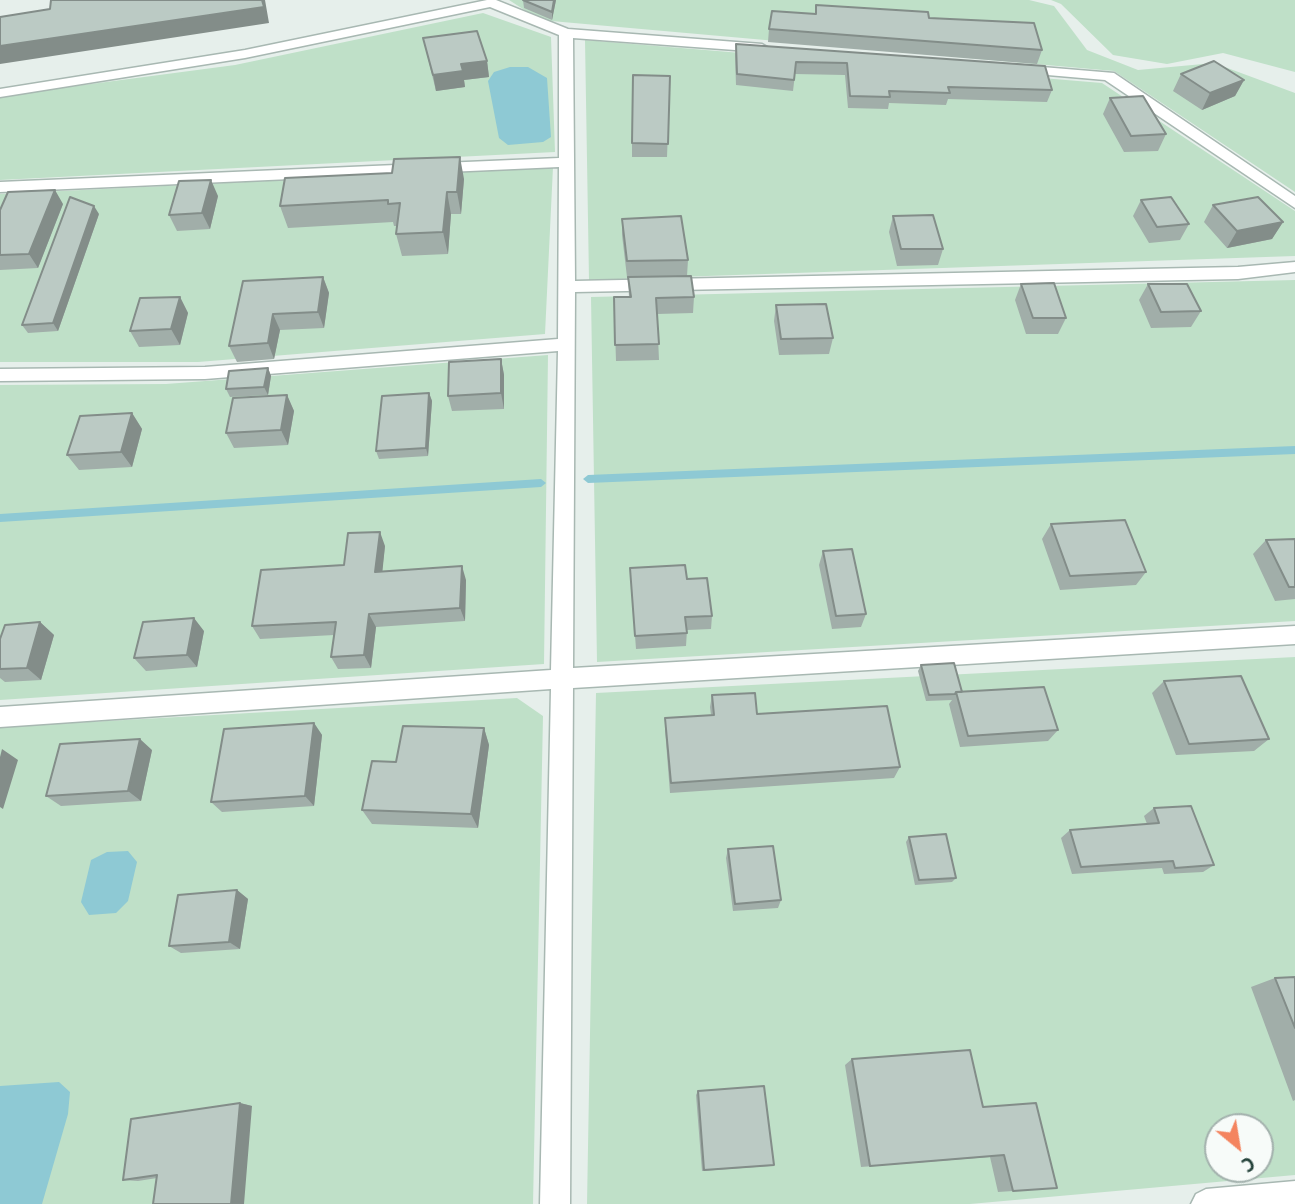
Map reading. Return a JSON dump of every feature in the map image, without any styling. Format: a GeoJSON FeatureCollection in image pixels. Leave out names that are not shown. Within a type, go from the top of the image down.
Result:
{"type":"FeatureCollection","features":[{"type":"Feature","properties":{"kind":"street"},"geometry":{"type":"LineString","coordinates":[[0,93],[245,54],[490,1],[566,33],[782,49]]}},
{"type":"Feature","properties":{"kind":"street"},"geometry":{"type":"LineString","coordinates":[[555,1204],[567,344],[566,33]]}},
{"type":"Feature","properties":{"kind":"street"},"geometry":{"type":"LineString","coordinates":[[1000,67],[1109,76],[1295,202]]}},
{"type":"Feature","properties":{"kind":"street"},"geometry":{"type":"LineString","coordinates":[[0,187],[567,162]]}},
{"type":"Feature","properties":{"kind":"street"},"geometry":{"type":"LineString","coordinates":[[567,287],[1238,273],[1295,267]]}},
{"type":"Feature","properties":{"kind":"street"},"geometry":{"type":"LineString","coordinates":[[0,375],[205,373],[567,344]]}},
{"type":"Feature","properties":{"kind":"street"},"geometry":{"type":"LineString","coordinates":[[0,717],[561,679],[1295,635]]}},
{"type":"Feature","properties":{"kind":"street"},"geometry":{"type":"LineString","coordinates":[[1206,1204],[1295,1196]]}},
{"type":"Feature","properties":{"kind":"green space"},"geometry":{"type":"Polygon","coordinates":[[[509,0],[1029,0],[1054,6],[1087,50],[1138,70],[1214,63],[1295,93],[1295,192],[1114,71],[540,20],[509,0]]]}},
{"type":"Feature","properties":{"kind":"green space"},"geometry":{"type":"Polygon","coordinates":[[[1051,0],[1295,0],[1295,72],[1223,53],[1167,64],[1113,55],[1061,4],[1051,0]]]}},
{"type":"Feature","properties":{"kind":"green space"},"geometry":{"type":"Polygon","coordinates":[[[483,13],[551,37],[555,152],[0,180],[0,96],[235,65],[483,13]]]}},
{"type":"Feature","properties":{"kind":"green space"},"geometry":{"type":"Polygon","coordinates":[[[585,40],[1102,83],[1295,211],[1295,256],[589,280],[585,40]]]}},
{"type":"Feature","properties":{"kind":"green space"},"geometry":{"type":"Polygon","coordinates":[[[553,167],[545,334],[198,362],[0,362],[0,194],[553,167]]]}},
{"type":"Feature","properties":{"kind":"green space"},"geometry":{"type":"Polygon","coordinates":[[[1295,280],[1295,621],[597,662],[591,297],[1295,280]]]}},
{"type":"Feature","properties":{"kind":"green space"},"geometry":{"type":"Polygon","coordinates":[[[548,355],[544,664],[0,700],[0,385],[166,384],[548,355]]]}},
{"type":"Feature","properties":{"kind":"green space"},"geometry":{"type":"Polygon","coordinates":[[[1295,657],[1295,1175],[1274,1177],[1274,1113],[1204,1113],[1205,1183],[970,1204],[587,1204],[596,693],[1295,657]]]}},
{"type":"Feature","properties":{"kind":"green space"},"geometry":{"type":"Polygon","coordinates":[[[517,698],[543,716],[533,1204],[0,1204],[0,727],[517,698]]]}},
{"type":"Feature","properties":{"kind":"water"},"geometry":{"type":"Polygon","coordinates":[[[510,67],[528,67],[547,78],[551,137],[543,142],[508,145],[499,138],[488,81],[494,72],[510,67]]]}},
{"type":"Feature","properties":{"kind":"water"},"geometry":{"type":"Polygon","coordinates":[[[128,851],[137,862],[128,901],[116,913],[89,915],[81,902],[91,860],[107,852],[128,851]]]}},
{"type":"Feature","properties":{"kind":"water"},"geometry":{"type":"Polygon","coordinates":[[[59,1082],[70,1092],[68,1114],[42,1204],[0,1204],[0,1086],[59,1082]]]}},
{"type":"Feature","properties":{"kind":"building"},"geometry":{"type":"Polygon","coordinates":[[[51,0],[262,0],[264,7],[0,46],[0,17],[50,9],[51,0]]]}},
{"type":"Feature","properties":{"kind":"building"},"geometry":{"type":"Polygon","coordinates":[[[523,0],[554,0],[552,12],[523,0]]]}},
{"type":"Feature","properties":{"kind":"building"},"geometry":{"type":"Polygon","coordinates":[[[816,5],[928,12],[929,18],[1034,23],[1042,50],[769,29],[772,11],[816,14],[816,5]]]}},
{"type":"Feature","properties":{"kind":"building"},"geometry":{"type":"Polygon","coordinates":[[[477,31],[487,61],[461,64],[463,71],[433,75],[423,38],[477,31]]]}},
{"type":"Feature","properties":{"kind":"building"},"geometry":{"type":"Polygon","coordinates":[[[736,44],[1045,66],[1052,90],[948,87],[950,93],[889,91],[890,97],[850,96],[847,63],[796,62],[794,80],[737,74],[736,44]]]}},
{"type":"Feature","properties":{"kind":"building"},"geometry":{"type":"Polygon","coordinates":[[[1214,61],[1244,80],[1210,93],[1181,74],[1214,61]]]}},
{"type":"Feature","properties":{"kind":"building"},"geometry":{"type":"Polygon","coordinates":[[[633,75],[670,76],[668,144],[632,143],[633,75]]]}},
{"type":"Feature","properties":{"kind":"building"},"geometry":{"type":"Polygon","coordinates":[[[1143,96],[1166,134],[1131,136],[1110,98],[1143,96]]]}},
{"type":"Feature","properties":{"kind":"building"},"geometry":{"type":"Polygon","coordinates":[[[460,157],[457,192],[447,192],[443,232],[396,234],[400,203],[388,204],[388,200],[280,206],[285,178],[392,173],[394,159],[460,157]]]}},
{"type":"Feature","properties":{"kind":"building"},"geometry":{"type":"Polygon","coordinates":[[[211,180],[202,213],[169,215],[179,181],[211,180]]]}},
{"type":"Feature","properties":{"kind":"building"},"geometry":{"type":"Polygon","coordinates":[[[55,190],[29,254],[0,255],[0,210],[8,192],[55,190]]]}},
{"type":"Feature","properties":{"kind":"building"},"geometry":{"type":"Polygon","coordinates":[[[70,197],[94,206],[53,323],[22,325],[70,197]]]}},
{"type":"Feature","properties":{"kind":"building"},"geometry":{"type":"Polygon","coordinates":[[[1171,197],[1189,224],[1157,227],[1141,200],[1171,197]]]}},
{"type":"Feature","properties":{"kind":"building"},"geometry":{"type":"Polygon","coordinates":[[[1258,197],[1283,222],[1237,231],[1213,205],[1258,197]]]}},
{"type":"Feature","properties":{"kind":"building"},"geometry":{"type":"Polygon","coordinates":[[[933,215],[943,249],[901,249],[893,216],[933,215]]]}},
{"type":"Feature","properties":{"kind":"building"},"geometry":{"type":"Polygon","coordinates":[[[681,216],[688,260],[627,261],[622,219],[681,216]]]}},
{"type":"Feature","properties":{"kind":"building"},"geometry":{"type":"Polygon","coordinates":[[[691,276],[694,297],[656,298],[659,344],[615,345],[614,297],[631,297],[628,277],[691,276]]]}},
{"type":"Feature","properties":{"kind":"building"},"geometry":{"type":"Polygon","coordinates":[[[323,277],[318,312],[273,314],[268,343],[229,346],[243,281],[323,277]]]}},
{"type":"Feature","properties":{"kind":"building"},"geometry":{"type":"Polygon","coordinates":[[[1054,283],[1066,318],[1033,318],[1021,284],[1054,283]]]}},
{"type":"Feature","properties":{"kind":"building"},"geometry":{"type":"Polygon","coordinates":[[[1148,284],[1187,284],[1201,311],[1161,312],[1148,284]]]}},
{"type":"Feature","properties":{"kind":"building"},"geometry":{"type":"Polygon","coordinates":[[[180,297],[171,329],[130,331],[140,298],[180,297]]]}},
{"type":"Feature","properties":{"kind":"building"},"geometry":{"type":"Polygon","coordinates":[[[826,304],[833,338],[781,339],[776,305],[826,304]]]}},
{"type":"Feature","properties":{"kind":"building"},"geometry":{"type":"Polygon","coordinates":[[[501,359],[501,393],[448,396],[449,362],[501,359]]]}},
{"type":"Feature","properties":{"kind":"building"},"geometry":{"type":"Polygon","coordinates":[[[268,368],[264,387],[226,389],[229,371],[268,368]]]}},
{"type":"Feature","properties":{"kind":"building"},"geometry":{"type":"Polygon","coordinates":[[[429,393],[426,448],[376,451],[382,396],[429,393]]]}},
{"type":"Feature","properties":{"kind":"building"},"geometry":{"type":"Polygon","coordinates":[[[287,395],[281,430],[226,433],[233,398],[287,395]]]}},
{"type":"Feature","properties":{"kind":"building"},"geometry":{"type":"Polygon","coordinates":[[[132,413],[121,452],[67,455],[80,416],[132,413]]]}},
{"type":"Feature","properties":{"kind":"building"},"geometry":{"type":"Polygon","coordinates":[[[1125,520],[1146,572],[1070,576],[1051,524],[1125,520]]]}},
{"type":"Feature","properties":{"kind":"building"},"geometry":{"type":"Polygon","coordinates":[[[380,532],[375,572],[462,566],[460,608],[369,614],[364,655],[331,657],[336,622],[252,626],[261,570],[344,565],[348,533],[380,532]]]}},
{"type":"Feature","properties":{"kind":"building"},"geometry":{"type":"Polygon","coordinates":[[[1295,539],[1295,587],[1289,587],[1266,540],[1295,539]]]}},
{"type":"Feature","properties":{"kind":"building"},"geometry":{"type":"Polygon","coordinates":[[[852,549],[866,614],[836,616],[823,551],[852,549]]]}},
{"type":"Feature","properties":{"kind":"building"},"geometry":{"type":"Polygon","coordinates":[[[685,565],[687,579],[707,578],[712,616],[685,617],[687,633],[635,636],[630,568],[685,565]]]}},
{"type":"Feature","properties":{"kind":"building"},"geometry":{"type":"Polygon","coordinates":[[[194,618],[187,655],[134,658],[143,622],[194,618]]]}},
{"type":"Feature","properties":{"kind":"building"},"geometry":{"type":"Polygon","coordinates":[[[40,622],[27,668],[0,669],[0,639],[5,625],[40,622]]]}},
{"type":"Feature","properties":{"kind":"building"},"geometry":{"type":"Polygon","coordinates":[[[954,663],[962,692],[929,695],[921,665],[954,663]]]}},
{"type":"Feature","properties":{"kind":"building"},"geometry":{"type":"Polygon","coordinates":[[[1241,676],[1269,739],[1189,744],[1164,681],[1241,676]]]}},
{"type":"Feature","properties":{"kind":"building"},"geometry":{"type":"Polygon","coordinates":[[[1044,687],[1058,730],[968,736],[956,692],[1044,687]]]}},
{"type":"Feature","properties":{"kind":"building"},"geometry":{"type":"Polygon","coordinates":[[[755,693],[757,714],[887,706],[900,767],[671,783],[665,718],[714,715],[712,695],[755,693]]]}},
{"type":"Feature","properties":{"kind":"building"},"geometry":{"type":"Polygon","coordinates":[[[314,723],[305,796],[211,802],[224,729],[314,723]]]}},
{"type":"Feature","properties":{"kind":"building"},"geometry":{"type":"Polygon","coordinates":[[[403,726],[484,728],[471,814],[362,810],[372,761],[396,762],[403,726]]]}},
{"type":"Feature","properties":{"kind":"building"},"geometry":{"type":"Polygon","coordinates":[[[140,739],[128,791],[46,796],[60,744],[140,739]]]}},
{"type":"Feature","properties":{"kind":"building"},"geometry":{"type":"Polygon","coordinates":[[[1191,806],[1214,865],[1175,868],[1173,861],[1081,867],[1070,830],[1159,823],[1154,808],[1191,806]]]}},
{"type":"Feature","properties":{"kind":"building"},"geometry":{"type":"Polygon","coordinates":[[[946,834],[956,878],[919,880],[909,837],[946,834]]]}},
{"type":"Feature","properties":{"kind":"building"},"geometry":{"type":"Polygon","coordinates":[[[773,846],[781,900],[735,904],[728,849],[773,846]]]}},
{"type":"Feature","properties":{"kind":"building"},"geometry":{"type":"Polygon","coordinates":[[[237,890],[229,942],[169,946],[178,895],[237,890]]]}},
{"type":"Feature","properties":{"kind":"building"},"geometry":{"type":"Polygon","coordinates":[[[1295,977],[1295,1028],[1275,978],[1295,977]]]}},
{"type":"Feature","properties":{"kind":"building"},"geometry":{"type":"Polygon","coordinates":[[[970,1050],[983,1107],[1036,1103],[1057,1188],[1013,1191],[1004,1155],[870,1166],[852,1059],[970,1050]]]}},
{"type":"Feature","properties":{"kind":"building"},"geometry":{"type":"Polygon","coordinates":[[[764,1086],[774,1165],[704,1170],[698,1091],[764,1086]]]}},
{"type":"Feature","properties":{"kind":"building"},"geometry":{"type":"Polygon","coordinates":[[[240,1103],[231,1204],[153,1204],[157,1175],[123,1180],[131,1119],[240,1103]]]}},
{"type":"Feature","properties":{"kind":"waterway"},"geometry":{"type":"LineString","coordinates":[[588,479],[1295,450]]}},
{"type":"Feature","properties":{"kind":"waterway"},"geometry":{"type":"LineString","coordinates":[[0,518],[541,483]]}}]}
